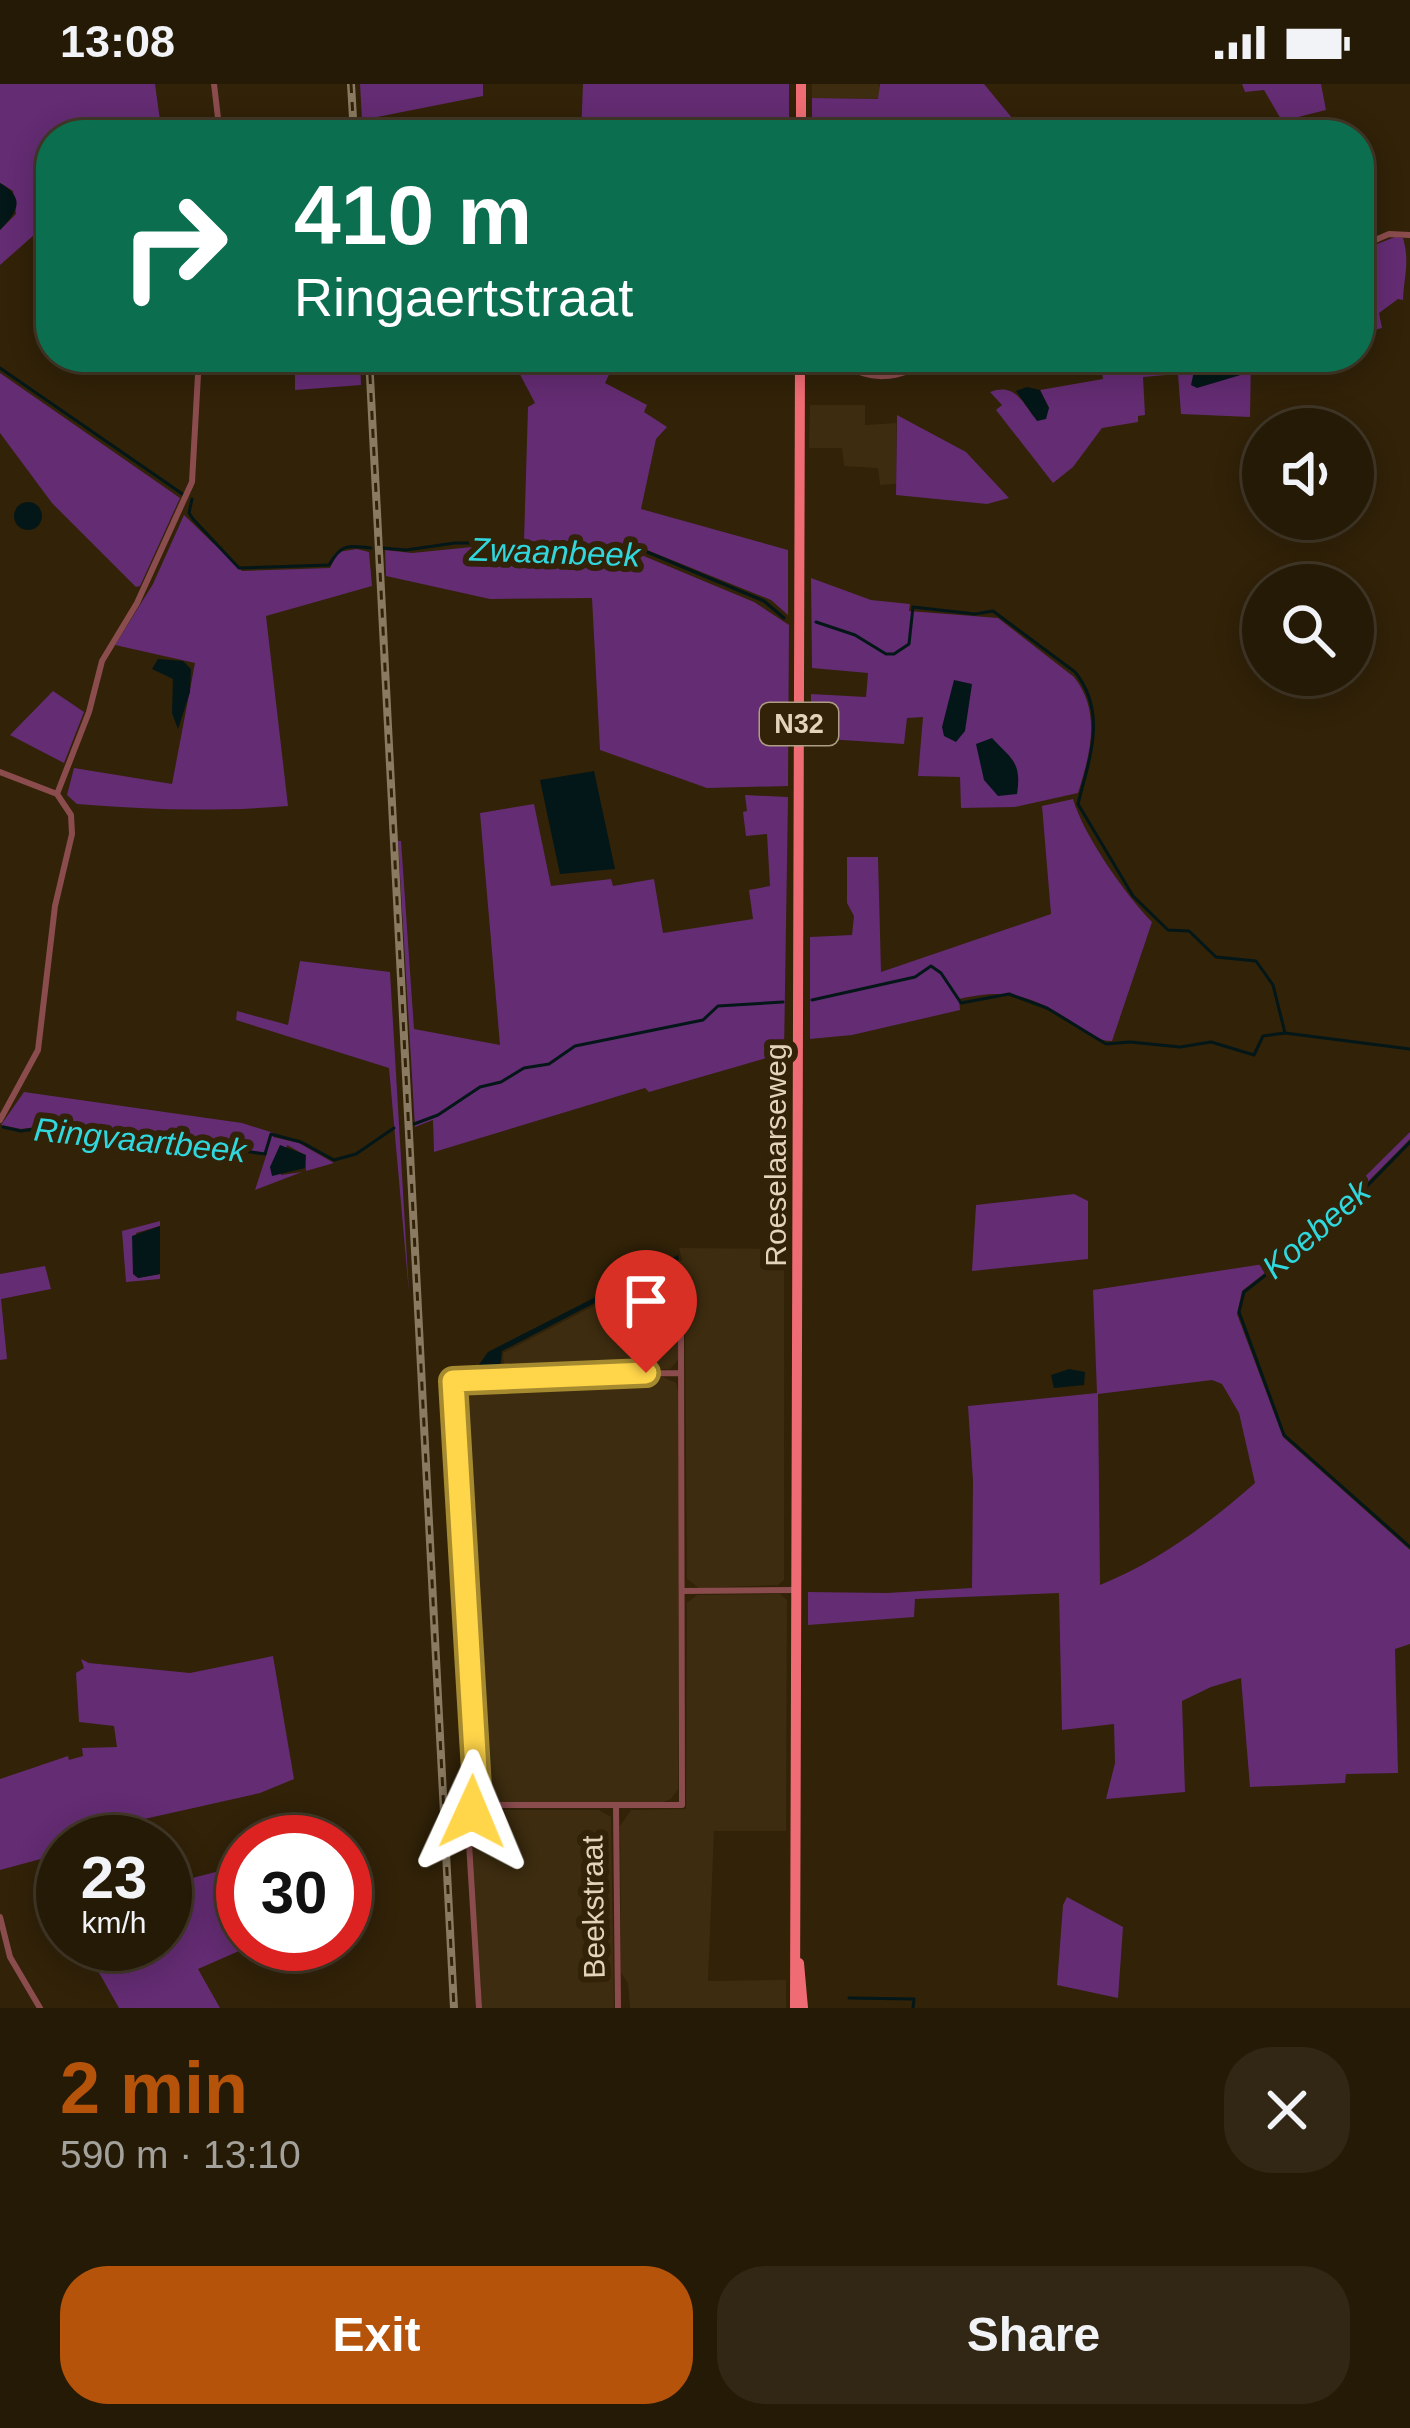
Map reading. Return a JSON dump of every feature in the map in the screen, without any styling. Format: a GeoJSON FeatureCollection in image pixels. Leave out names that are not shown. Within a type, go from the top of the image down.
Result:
{"type":"FeatureCollection","features":[{"type":"Feature","properties":{"kind":"main road"},"geometry":{"type":"LineString","coordinates":[[801,84],[801,120]]}},
{"type":"Feature","properties":{"kind":"main road","name":"Roeselaarseweg"},"geometry":{"type":"LineString","coordinates":[[799,2008],[800,372]]}},
{"type":"Feature","properties":{"kind":"street"},"geometry":{"type":"LineString","coordinates":[[214,84],[218,120]]}},
{"type":"Feature","properties":{"kind":"street"},"geometry":{"type":"LineString","coordinates":[[1374,240],[1389,234],[1410,235]]}},
{"type":"Feature","properties":{"kind":"street"},"geometry":{"type":"LineString","coordinates":[[58,794],[89,712],[102,661],[136,603],[192,482],[198,372]]}},
{"type":"Feature","properties":{"kind":"street"},"geometry":{"type":"LineString","coordinates":[[870,372],[888,379],[905,372]]}},
{"type":"Feature","properties":{"kind":"street"},"geometry":{"type":"LineString","coordinates":[[0,772],[58,794],[70,815],[72,834],[55,906],[38,1050],[0,1120]]}},
{"type":"Feature","properties":{"kind":"street"},"geometry":{"type":"LineString","coordinates":[[478,1805],[682,1805],[681,1334]]}},
{"type":"Feature","properties":{"kind":"street"},"geometry":{"type":"LineString","coordinates":[[479,2008],[468,1826],[478,1805],[453,1381],[681,1373]]}},
{"type":"Feature","properties":{"kind":"street"},"geometry":{"type":"LineString","coordinates":[[682,1591],[798,1590]]}},
{"type":"Feature","properties":{"kind":"street","name":"Beekstraat"},"geometry":{"type":"LineString","coordinates":[[616,1806],[618,2008]]}},
{"type":"Feature","properties":{"kind":"street"},"geometry":{"type":"LineString","coordinates":[[0,1917],[10,1957],[40,2008]]}},
{"type":"Feature","properties":{"kind":"shaded area"},"geometry":{"type":"Polygon","coordinates":[[[0,84],[155,84],[160,120],[36,120],[36,233],[0,265],[0,230],[16,214],[13,191],[0,183],[0,84]]]}},
{"type":"Feature","properties":{"kind":"shaded area"},"geometry":{"type":"Polygon","coordinates":[[[360,84],[483,84],[483,96],[362,120],[360,84]]]}},
{"type":"Feature","properties":{"kind":"shaded area"},"geometry":{"type":"Polygon","coordinates":[[[583,84],[789,84],[789,120],[582,120],[583,84]]]}},
{"type":"Feature","properties":{"kind":"shaded area"},"geometry":{"type":"Polygon","coordinates":[[[812,84],[879,84],[879,99],[812,98],[812,84]]]}},
{"type":"Feature","properties":{"kind":"shaded area"},"geometry":{"type":"Polygon","coordinates":[[[880,84],[984,84],[1014,120],[812,120],[812,98],[878,99],[880,84]]]}},
{"type":"Feature","properties":{"kind":"shaded area"},"geometry":{"type":"Polygon","coordinates":[[[1242,84],[1321,84],[1326,110],[1281,120],[1264,90],[1245,92],[1242,84]]]}},
{"type":"Feature","properties":{"kind":"shaded area"},"geometry":{"type":"Polygon","coordinates":[[[0,183],[14,194],[16,205],[0,230],[0,183]]]}},
{"type":"Feature","properties":{"kind":"shaded area"},"geometry":{"type":"Polygon","coordinates":[[[1403,238],[1406,255],[1403,300],[1379,313],[1382,328],[1374,330],[1374,245],[1403,238]]]}},
{"type":"Feature","properties":{"kind":"shaded area"},"geometry":{"type":"Polygon","coordinates":[[[295,372],[361,372],[361,385],[295,390],[295,372]]]}},
{"type":"Feature","properties":{"kind":"shaded area"},"geometry":{"type":"Polygon","coordinates":[[[519,372],[610,372],[605,383],[647,405],[644,412],[667,427],[656,439],[641,509],[788,550],[788,615],[771,600],[637,546],[524,541],[528,407],[535,403],[519,372]]]}},
{"type":"Feature","properties":{"kind":"shaded area"},"geometry":{"type":"Polygon","coordinates":[[[1102,372],[1251,372],[1250,408],[1242,408],[1242,417],[1181,414],[1178,374],[1143,377],[1145,415],[1138,416],[1138,422],[1102,428],[1073,467],[1053,483],[996,410],[1002,405],[990,392],[1011,391],[1034,417],[1049,408],[1040,390],[1103,379],[1102,372]]]}},
{"type":"Feature","properties":{"kind":"shaded area"},"geometry":{"type":"Polygon","coordinates":[[[1194,372],[1244,372],[1197,388],[1191,385],[1194,372]]]}},
{"type":"Feature","properties":{"kind":"shaded area"},"geometry":{"type":"Polygon","coordinates":[[[0,373],[180,498],[140,586],[52,503],[0,433],[0,373]]]}},
{"type":"Feature","properties":{"kind":"shaded area"},"geometry":{"type":"Polygon","coordinates":[[[1040,390],[1049,408],[1046,419],[1037,421],[1016,391],[1040,390]]]}},
{"type":"Feature","properties":{"kind":"shaded area"},"geometry":{"type":"Polygon","coordinates":[[[810,405],[865,405],[865,425],[896,423],[896,484],[880,485],[878,468],[844,466],[842,448],[809,448],[810,405]]]}},
{"type":"Feature","properties":{"kind":"shaded area"},"geometry":{"type":"Polygon","coordinates":[[[897,415],[966,452],[1009,498],[987,504],[896,495],[897,415]]]}},
{"type":"Feature","properties":{"kind":"shaded area"},"geometry":{"type":"Polygon","coordinates":[[[28,502],[38,506],[42,516],[38,526],[28,530],[18,526],[14,516],[18,506],[28,502]]]}},
{"type":"Feature","properties":{"kind":"shaded area"},"geometry":{"type":"Polygon","coordinates":[[[184,515],[242,571],[330,568],[338,552],[369,552],[372,586],[266,616],[288,806],[130,808],[77,804],[67,795],[74,768],[172,784],[195,663],[115,645],[153,584],[184,515]]]}},
{"type":"Feature","properties":{"kind":"shaded area"},"geometry":{"type":"Polygon","coordinates":[[[492,545],[639,554],[754,602],[789,625],[788,786],[707,788],[600,750],[592,598],[490,599],[386,576],[385,550],[412,553],[492,545]]]}},
{"type":"Feature","properties":{"kind":"shaded area"},"geometry":{"type":"Polygon","coordinates":[[[811,578],[871,600],[910,604],[909,611],[998,618],[1074,677],[1091,719],[1078,793],[1015,807],[961,808],[960,777],[918,776],[923,717],[907,718],[904,744],[811,738],[811,694],[866,697],[868,673],[812,668],[811,578]]]}},
{"type":"Feature","properties":{"kind":"shaded area"},"geometry":{"type":"Polygon","coordinates":[[[158,659],[183,661],[191,669],[190,692],[178,729],[172,713],[173,679],[152,669],[158,659]]]}},
{"type":"Feature","properties":{"kind":"shaded area"},"geometry":{"type":"Polygon","coordinates":[[[954,680],[972,684],[965,731],[956,742],[944,736],[942,727],[954,680]]]}},
{"type":"Feature","properties":{"kind":"shaded area"},"geometry":{"type":"Polygon","coordinates":[[[53,691],[84,712],[64,763],[10,735],[53,691]]]}},
{"type":"Feature","properties":{"kind":"shaded area"},"geometry":{"type":"Polygon","coordinates":[[[992,738],[1016,767],[1017,794],[998,796],[984,780],[976,744],[992,738]]]}},
{"type":"Feature","properties":{"kind":"shaded area"},"geometry":{"type":"Polygon","coordinates":[[[594,771],[615,869],[560,874],[540,780],[594,771]]]}},
{"type":"Feature","properties":{"kind":"shaded area"},"geometry":{"type":"Polygon","coordinates":[[[745,795],[788,797],[784,1053],[649,1092],[645,1088],[434,1152],[433,1120],[415,1127],[398,841],[414,1029],[500,1045],[480,813],[534,804],[551,886],[611,879],[613,886],[654,879],[663,933],[753,919],[749,890],[770,886],[767,834],[746,836],[745,795]]]}},
{"type":"Feature","properties":{"kind":"shaded area"},"geometry":{"type":"Polygon","coordinates":[[[1073,799],[1106,864],[1152,922],[1112,1041],[1094,1036],[1034,1001],[993,994],[959,999],[960,1010],[852,1035],[810,1039],[810,937],[852,935],[847,857],[878,857],[881,972],[1051,914],[1042,806],[1073,799]]]}},
{"type":"Feature","properties":{"kind":"shaded area"},"geometry":{"type":"Polygon","coordinates":[[[300,961],[390,972],[409,1293],[389,1068],[236,1020],[237,1011],[288,1025],[300,961]]]}},
{"type":"Feature","properties":{"kind":"shaded area"},"geometry":{"type":"Polygon","coordinates":[[[24,1092],[242,1123],[299,1143],[334,1163],[306,1171],[305,1155],[287,1145],[281,1175],[302,1172],[255,1190],[267,1153],[66,1123],[21,1129],[1,1125],[24,1092]]]}},
{"type":"Feature","properties":{"kind":"shaded area"},"geometry":{"type":"Polygon","coordinates":[[[1410,1132],[1410,1139],[1322,1228],[1242,1291],[1237,1314],[1283,1437],[1410,1550],[1410,1644],[1395,1649],[1398,1773],[1346,1774],[1345,1783],[1250,1787],[1241,1678],[1182,1701],[1185,1792],[1106,1799],[1115,1763],[1114,1724],[1062,1730],[1059,1593],[915,1599],[914,1617],[808,1625],[808,1592],[972,1588],[968,1406],[1097,1393],[1093,1290],[1264,1264],[1316,1225],[1410,1132]],[[1212,1380],[1098,1394],[1100,1585],[1182,1541],[1255,1483],[1239,1413],[1222,1384],[1212,1380]]]}},
{"type":"Feature","properties":{"kind":"shaded area"},"geometry":{"type":"Polygon","coordinates":[[[280,1145],[306,1155],[305,1168],[272,1176],[270,1167],[280,1145]]]}},
{"type":"Feature","properties":{"kind":"shaded area"},"geometry":{"type":"Polygon","coordinates":[[[1074,1194],[1088,1201],[1088,1259],[972,1271],[976,1205],[1074,1194]]]}},
{"type":"Feature","properties":{"kind":"shaded area"},"geometry":{"type":"Polygon","coordinates":[[[160,1221],[160,1226],[136,1233],[138,1278],[160,1274],[160,1279],[126,1282],[122,1231],[160,1221]]]}},
{"type":"Feature","properties":{"kind":"shaded area"},"geometry":{"type":"Polygon","coordinates":[[[160,1226],[160,1274],[138,1278],[133,1274],[132,1236],[160,1226]]]}},
{"type":"Feature","properties":{"kind":"shaded area"},"geometry":{"type":"Polygon","coordinates":[[[679,1248],[784,1249],[784,1580],[778,1585],[699,1588],[687,1579],[685,1332],[678,1332],[678,1360],[670,1369],[504,1374],[503,1353],[682,1260],[679,1248]]]}},
{"type":"Feature","properties":{"kind":"shaded area"},"geometry":{"type":"Polygon","coordinates":[[[678,1255],[679,1259],[502,1351],[500,1368],[478,1366],[488,1352],[678,1255]]]}},
{"type":"Feature","properties":{"kind":"shaded area"},"geometry":{"type":"Polygon","coordinates":[[[45,1266],[51,1289],[1,1299],[7,1359],[0,1360],[0,1274],[45,1266]]]}},
{"type":"Feature","properties":{"kind":"shaded area"},"geometry":{"type":"Polygon","coordinates":[[[1069,1369],[1085,1372],[1084,1385],[1054,1388],[1051,1375],[1069,1369]]]}},
{"type":"Feature","properties":{"kind":"shaded area"},"geometry":{"type":"Polygon","coordinates":[[[663,1377],[676,1383],[678,1391],[678,1789],[663,1802],[492,1803],[477,1790],[458,1392],[471,1383],[663,1377]]]}},
{"type":"Feature","properties":{"kind":"shaded area"},"geometry":{"type":"Polygon","coordinates":[[[780,1594],[787,1600],[786,1831],[714,1831],[708,1981],[786,1980],[786,2008],[630,2008],[628,1983],[621,1973],[620,1826],[631,1810],[686,1809],[687,1603],[697,1595],[780,1594]]]}},
{"type":"Feature","properties":{"kind":"shaded area"},"geometry":{"type":"Polygon","coordinates":[[[273,1656],[294,1779],[260,1793],[162,1815],[36,1815],[36,1860],[0,1870],[0,1779],[68,1756],[69,1760],[83,1756],[82,1748],[117,1747],[114,1726],[79,1722],[76,1673],[84,1668],[81,1659],[190,1673],[273,1656]]]}},
{"type":"Feature","properties":{"kind":"shaded area"},"geometry":{"type":"Polygon","coordinates":[[[484,1810],[599,1810],[611,1817],[614,2008],[482,2008],[471,1826],[484,1810]]]}},
{"type":"Feature","properties":{"kind":"shaded area"},"geometry":{"type":"Polygon","coordinates":[[[216,1872],[216,1961],[198,1969],[220,2008],[119,2008],[98,1971],[192,1971],[192,1878],[216,1872]]]}},
{"type":"Feature","properties":{"kind":"shaded area"},"geometry":{"type":"Polygon","coordinates":[[[1067,1897],[1123,1927],[1118,1998],[1057,1985],[1067,1897]]]}},
{"type":"Feature","properties":{"kind":"waterway","name":"Zwaanbeek"},"geometry":{"type":"LineString","coordinates":[[0,368],[184,495]]}},
{"type":"Feature","properties":{"kind":"waterway","name":"Zwaanbeek"},"geometry":{"type":"LineString","coordinates":[[192,499],[189,513],[193,519],[239,568],[329,565],[345,548],[371,548]]}},
{"type":"Feature","properties":{"kind":"waterway","name":"Zwaanbeek"},"geometry":{"type":"LineString","coordinates":[[382,548],[513,543],[640,549],[764,601],[784,618]]}},
{"type":"Feature","properties":{"kind":"waterway","name":"Zwaanbeek"},"geometry":{"type":"LineString","coordinates":[[816,622],[894,654],[909,644],[913,607],[975,614],[993,611],[1075,672],[1085,688],[1093,720],[1091,753],[1078,804],[1133,896],[1168,930],[1189,931],[1216,957],[1256,961],[1273,985],[1285,1033]]}},
{"type":"Feature","properties":{"kind":"waterway"},"geometry":{"type":"LineString","coordinates":[[812,1000],[915,977],[931,966],[961,1003],[1009,994],[1047,1008],[1106,1044],[1180,1047],[1211,1042],[1254,1055],[1263,1036],[1285,1033],[1410,1049]]}},
{"type":"Feature","properties":{"kind":"waterway"},"geometry":{"type":"LineString","coordinates":[[414,1124],[438,1115],[480,1087],[501,1082],[524,1068],[549,1064],[575,1046],[703,1020],[718,1006],[783,1002]]}},
{"type":"Feature","properties":{"kind":"waterway","name":"Ringvaartbeek"},"geometry":{"type":"LineString","coordinates":[[3,1127],[21,1131],[64,1125],[265,1154],[271,1134],[301,1142],[334,1160],[356,1154],[394,1128]]}},
{"type":"Feature","properties":{"kind":"waterway","name":"Koebeek"},"geometry":{"type":"LineString","coordinates":[[1410,1142],[1328,1226],[1244,1292],[1239,1312],[1284,1435],[1410,1547]]}},
{"type":"Feature","properties":{"kind":"waterway"},"geometry":{"type":"LineString","coordinates":[[849,1998],[914,1999],[913,2008]]}},
{"type":"Feature","properties":{"kind":"railway"},"geometry":{"type":"LineString","coordinates":[[351,84],[353,120]]}},
{"type":"Feature","properties":{"kind":"railway"},"geometry":{"type":"LineString","coordinates":[[370,372],[454,2008]]}},
{"type":"Feature","properties":{"kind":"route"},"geometry":{"type":"LineString","coordinates":[[472,1812],[478,1805],[453,1381],[646,1373]]}}]}
